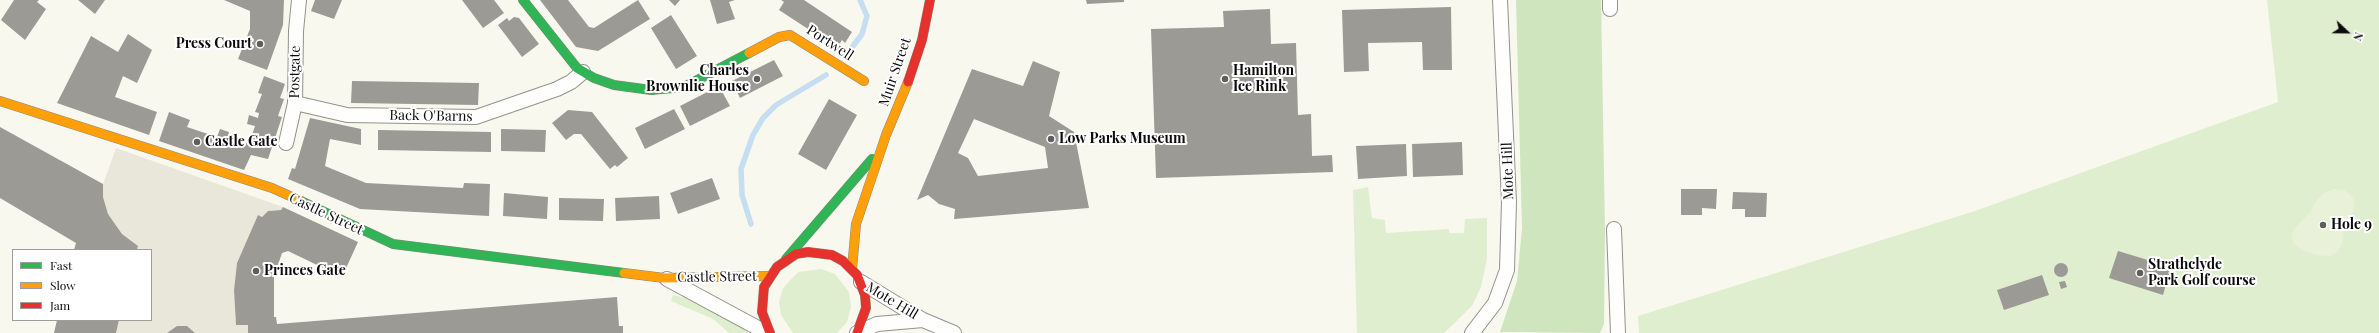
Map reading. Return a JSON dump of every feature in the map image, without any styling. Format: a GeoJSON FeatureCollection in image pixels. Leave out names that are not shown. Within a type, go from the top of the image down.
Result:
{"type":"FeatureCollection","features":[{"type":"Feature","properties":{"kind":"street","name":"Postgate"},"geometry":{"type":"LineString","coordinates":[[286,143],[295,103],[296,31],[299,0]]}},
{"type":"Feature","properties":{"kind":"street"},"geometry":{"type":"LineString","coordinates":[[523,0],[566,56],[583,72]]}},
{"type":"Feature","properties":{"kind":"street","name":"Muir Street"},"geometry":{"type":"LineString","coordinates":[[852,268],[856,224],[880,150],[911,76],[922,40],[930,0]]}},
{"type":"Feature","properties":{"kind":"street","name":"Mote Hill"},"geometry":{"type":"LineString","coordinates":[[1472,333],[1495,303],[1507,270],[1509,202],[1500,0]]}},
{"type":"Feature","properties":{"kind":"street","name":"Portwell"},"geometry":{"type":"LineString","coordinates":[[583,72],[614,85],[659,90],[684,87],[779,37],[790,35],[796,37],[864,82]]}},
{"type":"Feature","properties":{"kind":"street","name":"Back O'Barns"},"geometry":{"type":"LineString","coordinates":[[295,103],[353,115],[472,117],[504,108],[564,86],[583,72]]}},
{"type":"Feature","properties":{"kind":"street","name":"Castle Street"},"geometry":{"type":"LineString","coordinates":[[0,101],[272,188],[394,244],[664,278],[770,276]]}},
{"type":"Feature","properties":{"kind":"street","name":"Muir Street"},"geometry":{"type":"LineString","coordinates":[[770,276],[786,260],[880,150]]}},
{"type":"Feature","properties":{"kind":"street"},"geometry":{"type":"LineString","coordinates":[[1614,229],[1618,333]]}},
{"type":"Feature","properties":{"kind":"street"},"geometry":{"type":"LineString","coordinates":[[786,260],[796,254],[820,252],[832,255],[852,268],[861,282],[865,294],[866,308],[863,321],[857,333]]}},
{"type":"Feature","properties":{"kind":"street"},"geometry":{"type":"LineString","coordinates":[[770,276],[761,300],[762,312],[770,333]]}},
{"type":"Feature","properties":{"kind":"street","name":"Castle Street"},"geometry":{"type":"LineString","coordinates":[[664,278],[767,333]]}},
{"type":"Feature","properties":{"kind":"street","name":"Mote Hill"},"geometry":{"type":"LineString","coordinates":[[861,282],[923,320],[954,333]]}},
{"type":"Feature","properties":{"kind":"street","name":"Mote Hill"},"geometry":{"type":"LineString","coordinates":[[857,333],[877,324],[923,320]]}},
{"type":"Feature","properties":{"kind":"green space"},"geometry":{"type":"Polygon","coordinates":[[[1516,0],[1601,0],[1605,231],[1604,324],[1600,333],[1500,332],[1517,281],[1522,228],[1516,0]]]}},
{"type":"Feature","properties":{"kind":"green space","name":"Strathclyde Park Golf course"},"geometry":{"type":"Polygon","coordinates":[[[2267,0],[2379,0],[2379,333],[1639,333],[1638,316],[1975,211],[2278,102],[2267,0]]]}},
{"type":"Feature","properties":{"kind":"green space"},"geometry":{"type":"Polygon","coordinates":[[[1368,187],[1372,218],[1385,220],[1386,233],[1449,229],[1449,233],[1464,233],[1465,219],[1487,218],[1487,259],[1481,287],[1472,306],[1444,333],[1357,333],[1353,190],[1368,187]]]}},
{"type":"Feature","properties":{"kind":"green space","name":"Hole 9"},"geometry":{"type":"Polygon","coordinates":[[[2333,189],[2344,190],[2353,197],[2354,209],[2343,233],[2342,244],[2337,252],[2330,256],[2317,255],[2304,251],[2295,245],[2291,237],[2294,229],[2310,212],[2316,201],[2324,193],[2333,189]]]}},
{"type":"Feature","properties":{"kind":"green space"},"geometry":{"type":"Polygon","coordinates":[[[821,269],[835,274],[849,292],[851,307],[847,322],[837,333],[793,333],[781,315],[779,302],[783,288],[798,272],[821,269]]]}},
{"type":"Feature","properties":{"kind":"green space"},"geometry":{"type":"Polygon","coordinates":[[[673,295],[691,299],[741,326],[748,333],[729,333],[713,319],[671,301],[673,295]]]}},
{"type":"Feature","properties":{"kind":"shaded area"},"geometry":{"type":"Polygon","coordinates":[[[116,148],[283,207],[281,210],[268,211],[262,217],[258,215],[237,263],[234,290],[236,325],[248,325],[248,333],[195,333],[187,326],[177,326],[168,333],[116,333],[119,321],[152,321],[152,249],[137,249],[138,246],[122,234],[108,214],[103,197],[103,184],[116,148]]]}},
{"type":"Feature","properties":{"kind":"building"},"geometry":{"type":"Polygon","coordinates":[[[14,0],[39,0],[37,2],[46,9],[25,40],[1,20],[14,0]]]}},
{"type":"Feature","properties":{"kind":"building"},"geometry":{"type":"Polygon","coordinates":[[[78,0],[105,0],[95,14],[78,0]]]}},
{"type":"Feature","properties":{"kind":"building","name":"Press Court"},"geometry":{"type":"Polygon","coordinates":[[[224,0],[284,0],[283,25],[267,70],[238,59],[250,29],[250,11],[224,0]]]}},
{"type":"Feature","properties":{"kind":"building"},"geometry":{"type":"Polygon","coordinates":[[[315,0],[342,0],[334,19],[311,11],[315,0]]]}},
{"type":"Feature","properties":{"kind":"building"},"geometry":{"type":"Polygon","coordinates":[[[462,0],[494,0],[504,13],[483,28],[462,0]]]}},
{"type":"Feature","properties":{"kind":"building"},"geometry":{"type":"Polygon","coordinates":[[[540,0],[568,0],[589,27],[594,28],[638,0],[650,19],[598,51],[576,47],[540,0]]]}},
{"type":"Feature","properties":{"kind":"building"},"geometry":{"type":"Polygon","coordinates":[[[669,0],[680,0],[675,6],[669,0]]]}},
{"type":"Feature","properties":{"kind":"building","name":"Charles Brownlie House"},"geometry":{"type":"Polygon","coordinates":[[[710,0],[735,0],[729,2],[735,19],[717,24],[710,0]]]}},
{"type":"Feature","properties":{"kind":"building"},"geometry":{"type":"Polygon","coordinates":[[[781,0],[804,0],[852,32],[845,43],[842,40],[837,48],[779,10],[784,2],[781,0]]]}},
{"type":"Feature","properties":{"kind":"building"},"geometry":{"type":"Polygon","coordinates":[[[1086,0],[1124,0],[1124,2],[1087,4],[1086,0]]]}},
{"type":"Feature","properties":{"kind":"building"},"geometry":{"type":"Polygon","coordinates":[[[1451,7],[1452,70],[1423,70],[1422,42],[1368,43],[1369,71],[1344,72],[1342,10],[1451,7]]]}},
{"type":"Feature","properties":{"kind":"building","name":"Hamilton Ice Rink"},"geometry":{"type":"Polygon","coordinates":[[[1270,9],[1271,44],[1296,43],[1298,115],[1311,114],[1312,156],[1332,155],[1333,172],[1156,178],[1151,29],[1224,27],[1223,11],[1270,9]]]}},
{"type":"Feature","properties":{"kind":"building"},"geometry":{"type":"Polygon","coordinates":[[[671,15],[697,56],[676,69],[651,28],[671,15]]]}},
{"type":"Feature","properties":{"kind":"building"},"geometry":{"type":"Polygon","coordinates":[[[514,17],[519,18],[539,44],[522,57],[498,25],[507,18],[509,21],[514,17]]]}},
{"type":"Feature","properties":{"kind":"building"},"geometry":{"type":"Polygon","coordinates":[[[128,34],[152,50],[137,83],[123,76],[115,97],[157,112],[149,135],[57,103],[91,36],[118,52],[128,34]]]}},
{"type":"Feature","properties":{"kind":"building","name":"Charles Brownlie House"},"geometry":{"type":"Polygon","coordinates":[[[774,60],[783,76],[740,98],[732,81],[774,60]]]}},
{"type":"Feature","properties":{"kind":"building","name":"Low Parks Museum"},"geometry":{"type":"Polygon","coordinates":[[[1033,61],[1060,72],[1049,116],[1074,132],[1089,208],[954,219],[955,209],[939,204],[928,195],[917,200],[972,69],[1023,86],[1033,61]],[[974,119],[958,153],[968,158],[978,176],[1048,168],[1045,147],[974,119]]]}},
{"type":"Feature","properties":{"kind":"building"},"geometry":{"type":"Polygon","coordinates":[[[264,76],[285,84],[280,98],[284,99],[278,116],[282,117],[268,159],[251,155],[244,170],[159,141],[169,112],[190,120],[187,127],[217,137],[220,129],[229,132],[227,140],[242,145],[250,141],[255,126],[247,124],[249,115],[258,118],[259,113],[255,112],[262,94],[258,93],[264,76]]]}},
{"type":"Feature","properties":{"kind":"building"},"geometry":{"type":"Polygon","coordinates":[[[352,81],[479,83],[478,105],[351,103],[352,81]]]}},
{"type":"Feature","properties":{"kind":"building"},"geometry":{"type":"Polygon","coordinates":[[[719,86],[730,106],[690,126],[680,106],[719,86]]]}},
{"type":"Feature","properties":{"kind":"building"},"geometry":{"type":"Polygon","coordinates":[[[829,99],[857,115],[826,170],[798,154],[829,99]]]}},
{"type":"Feature","properties":{"kind":"building"},"geometry":{"type":"Polygon","coordinates":[[[674,109],[685,129],[645,149],[635,128],[674,109]]]}},
{"type":"Feature","properties":{"kind":"building"},"geometry":{"type":"Polygon","coordinates":[[[568,110],[592,112],[628,158],[617,167],[615,165],[610,169],[581,134],[574,134],[566,140],[552,123],[568,110]]]}},
{"type":"Feature","properties":{"kind":"building"},"geometry":{"type":"Polygon","coordinates":[[[310,118],[361,129],[361,145],[330,139],[325,166],[366,183],[463,188],[464,183],[490,184],[489,216],[360,209],[288,179],[292,168],[295,169],[310,118]]]}},
{"type":"Feature","properties":{"kind":"building"},"geometry":{"type":"Polygon","coordinates":[[[0,127],[103,184],[103,197],[108,214],[122,234],[138,246],[137,249],[74,249],[76,243],[0,198],[0,127]]]}},
{"type":"Feature","properties":{"kind":"building"},"geometry":{"type":"Polygon","coordinates":[[[501,129],[546,130],[545,152],[501,151],[501,129]]]}},
{"type":"Feature","properties":{"kind":"building"},"geometry":{"type":"Polygon","coordinates":[[[378,130],[491,132],[491,152],[378,150],[378,130]]]}},
{"type":"Feature","properties":{"kind":"building"},"geometry":{"type":"Polygon","coordinates":[[[1462,142],[1463,175],[1413,177],[1412,144],[1462,142]]]}},
{"type":"Feature","properties":{"kind":"building"},"geometry":{"type":"Polygon","coordinates":[[[1406,144],[1407,176],[1358,179],[1356,146],[1406,144]]]}},
{"type":"Feature","properties":{"kind":"building"},"geometry":{"type":"Polygon","coordinates":[[[712,178],[720,199],[678,214],[670,193],[712,178]]]}},
{"type":"Feature","properties":{"kind":"building"},"geometry":{"type":"Polygon","coordinates":[[[1681,189],[1717,189],[1716,209],[1702,208],[1702,215],[1681,215],[1681,189]]]}},
{"type":"Feature","properties":{"kind":"building"},"geometry":{"type":"Polygon","coordinates":[[[1733,192],[1767,193],[1766,217],[1745,217],[1745,209],[1732,209],[1733,192]]]}},
{"type":"Feature","properties":{"kind":"building"},"geometry":{"type":"Polygon","coordinates":[[[504,193],[548,197],[547,219],[503,216],[504,193]]]}},
{"type":"Feature","properties":{"kind":"building"},"geometry":{"type":"Polygon","coordinates":[[[659,196],[660,219],[616,221],[615,198],[659,196]]]}},
{"type":"Feature","properties":{"kind":"building"},"geometry":{"type":"Polygon","coordinates":[[[559,198],[604,199],[603,221],[559,220],[559,198]]]}},
{"type":"Feature","properties":{"kind":"building"},"geometry":{"type":"Polygon","coordinates":[[[283,207],[358,242],[342,277],[288,251],[282,253],[274,277],[274,317],[276,317],[277,324],[617,297],[619,326],[623,326],[623,333],[248,333],[248,325],[236,325],[234,290],[237,263],[258,215],[262,217],[268,211],[281,210],[283,207]]]}},
{"type":"Feature","properties":{"kind":"building","name":"Strathclyde Park Golf course"},"geometry":{"type":"Polygon","coordinates":[[[2118,251],[2171,267],[2163,295],[2109,278],[2118,251]]]}},
{"type":"Feature","properties":{"kind":"building"},"geometry":{"type":"Polygon","coordinates":[[[2058,263],[2064,263],[2068,267],[2068,273],[2064,277],[2058,277],[2054,273],[2054,267],[2058,263]]]}},
{"type":"Feature","properties":{"kind":"building"},"geometry":{"type":"Polygon","coordinates":[[[2042,275],[2049,295],[2004,310],[1997,290],[2042,275]]]}},
{"type":"Feature","properties":{"kind":"building"},"geometry":{"type":"Polygon","coordinates":[[[2065,281],[2067,287],[2061,289],[2059,282],[2065,281]]]}},
{"type":"Feature","properties":{"kind":"building"},"geometry":{"type":"Polygon","coordinates":[[[57,321],[119,321],[116,333],[54,333],[57,321]]]}},
{"type":"Feature","properties":{"kind":"building"},"geometry":{"type":"Polygon","coordinates":[[[177,326],[187,326],[195,333],[167,333],[177,326]]]}},
{"type":"Feature","properties":{"kind":"waterway"},"geometry":{"type":"LineString","coordinates":[[847,54],[862,34],[867,16],[860,0]]}},
{"type":"Feature","properties":{"kind":"waterway"},"geometry":{"type":"LineString","coordinates":[[751,224],[742,195],[741,169],[753,135],[763,118],[776,105],[826,75]]}},
{"type":"Feature","properties":{"kind":"traffic: fast"},"geometry":{"type":"LineString","coordinates":[[523,0],[577,68],[594,78],[614,85],[651,90],[684,87],[749,53]]}},
{"type":"Feature","properties":{"kind":"traffic: fast"},"geometry":{"type":"LineString","coordinates":[[786,259],[872,159]]}},
{"type":"Feature","properties":{"kind":"traffic: fast"},"geometry":{"type":"LineString","coordinates":[[301,201],[393,244],[624,273]]}},
{"type":"Feature","properties":{"kind":"traffic: slow"},"geometry":{"type":"LineString","coordinates":[[749,53],[779,37],[790,35],[864,81]]}},
{"type":"Feature","properties":{"kind":"traffic: slow"},"geometry":{"type":"LineString","coordinates":[[852,269],[856,224],[886,135],[908,82]]}},
{"type":"Feature","properties":{"kind":"traffic: slow"},"geometry":{"type":"LineString","coordinates":[[0,101],[272,188],[301,201]]}},
{"type":"Feature","properties":{"kind":"traffic: slow"},"geometry":{"type":"LineString","coordinates":[[624,273],[664,278],[769,276]]}},
{"type":"Feature","properties":{"kind":"traffic: jam"},"geometry":{"type":"LineString","coordinates":[[908,82],[922,40],[930,0]]}},
{"type":"Feature","properties":{"kind":"traffic: jam"},"geometry":{"type":"LineString","coordinates":[[770,333],[762,312],[764,287],[777,267],[796,254],[808,252],[832,255],[843,261],[857,275],[865,295],[866,308],[857,333]]}},
{"type":"Feature","properties":{"kind":"place","name":"Press Court"},"geometry":{"type":"Point","coordinates":[260,44]}},
{"type":"Feature","properties":{"kind":"place","name":"Charles Brownlie House"},"geometry":{"type":"Point","coordinates":[757,79]}},
{"type":"Feature","properties":{"kind":"place","name":"Hamilton Ice Rink"},"geometry":{"type":"Point","coordinates":[1225,79]}},
{"type":"Feature","properties":{"kind":"place","name":"Low Parks Museum"},"geometry":{"type":"Point","coordinates":[1051,139]}},
{"type":"Feature","properties":{"kind":"place","name":"Castle Gate"},"geometry":{"type":"Point","coordinates":[197,142]}},
{"type":"Feature","properties":{"kind":"place","name":"Hole 9"},"geometry":{"type":"Point","coordinates":[2323,225]}},
{"type":"Feature","properties":{"kind":"place","name":"Princes Gate"},"geometry":{"type":"Point","coordinates":[256,271]}},
{"type":"Feature","properties":{"kind":"place","name":"Strathclyde Park Golf course"},"geometry":{"type":"Point","coordinates":[2140,273]}}]}
